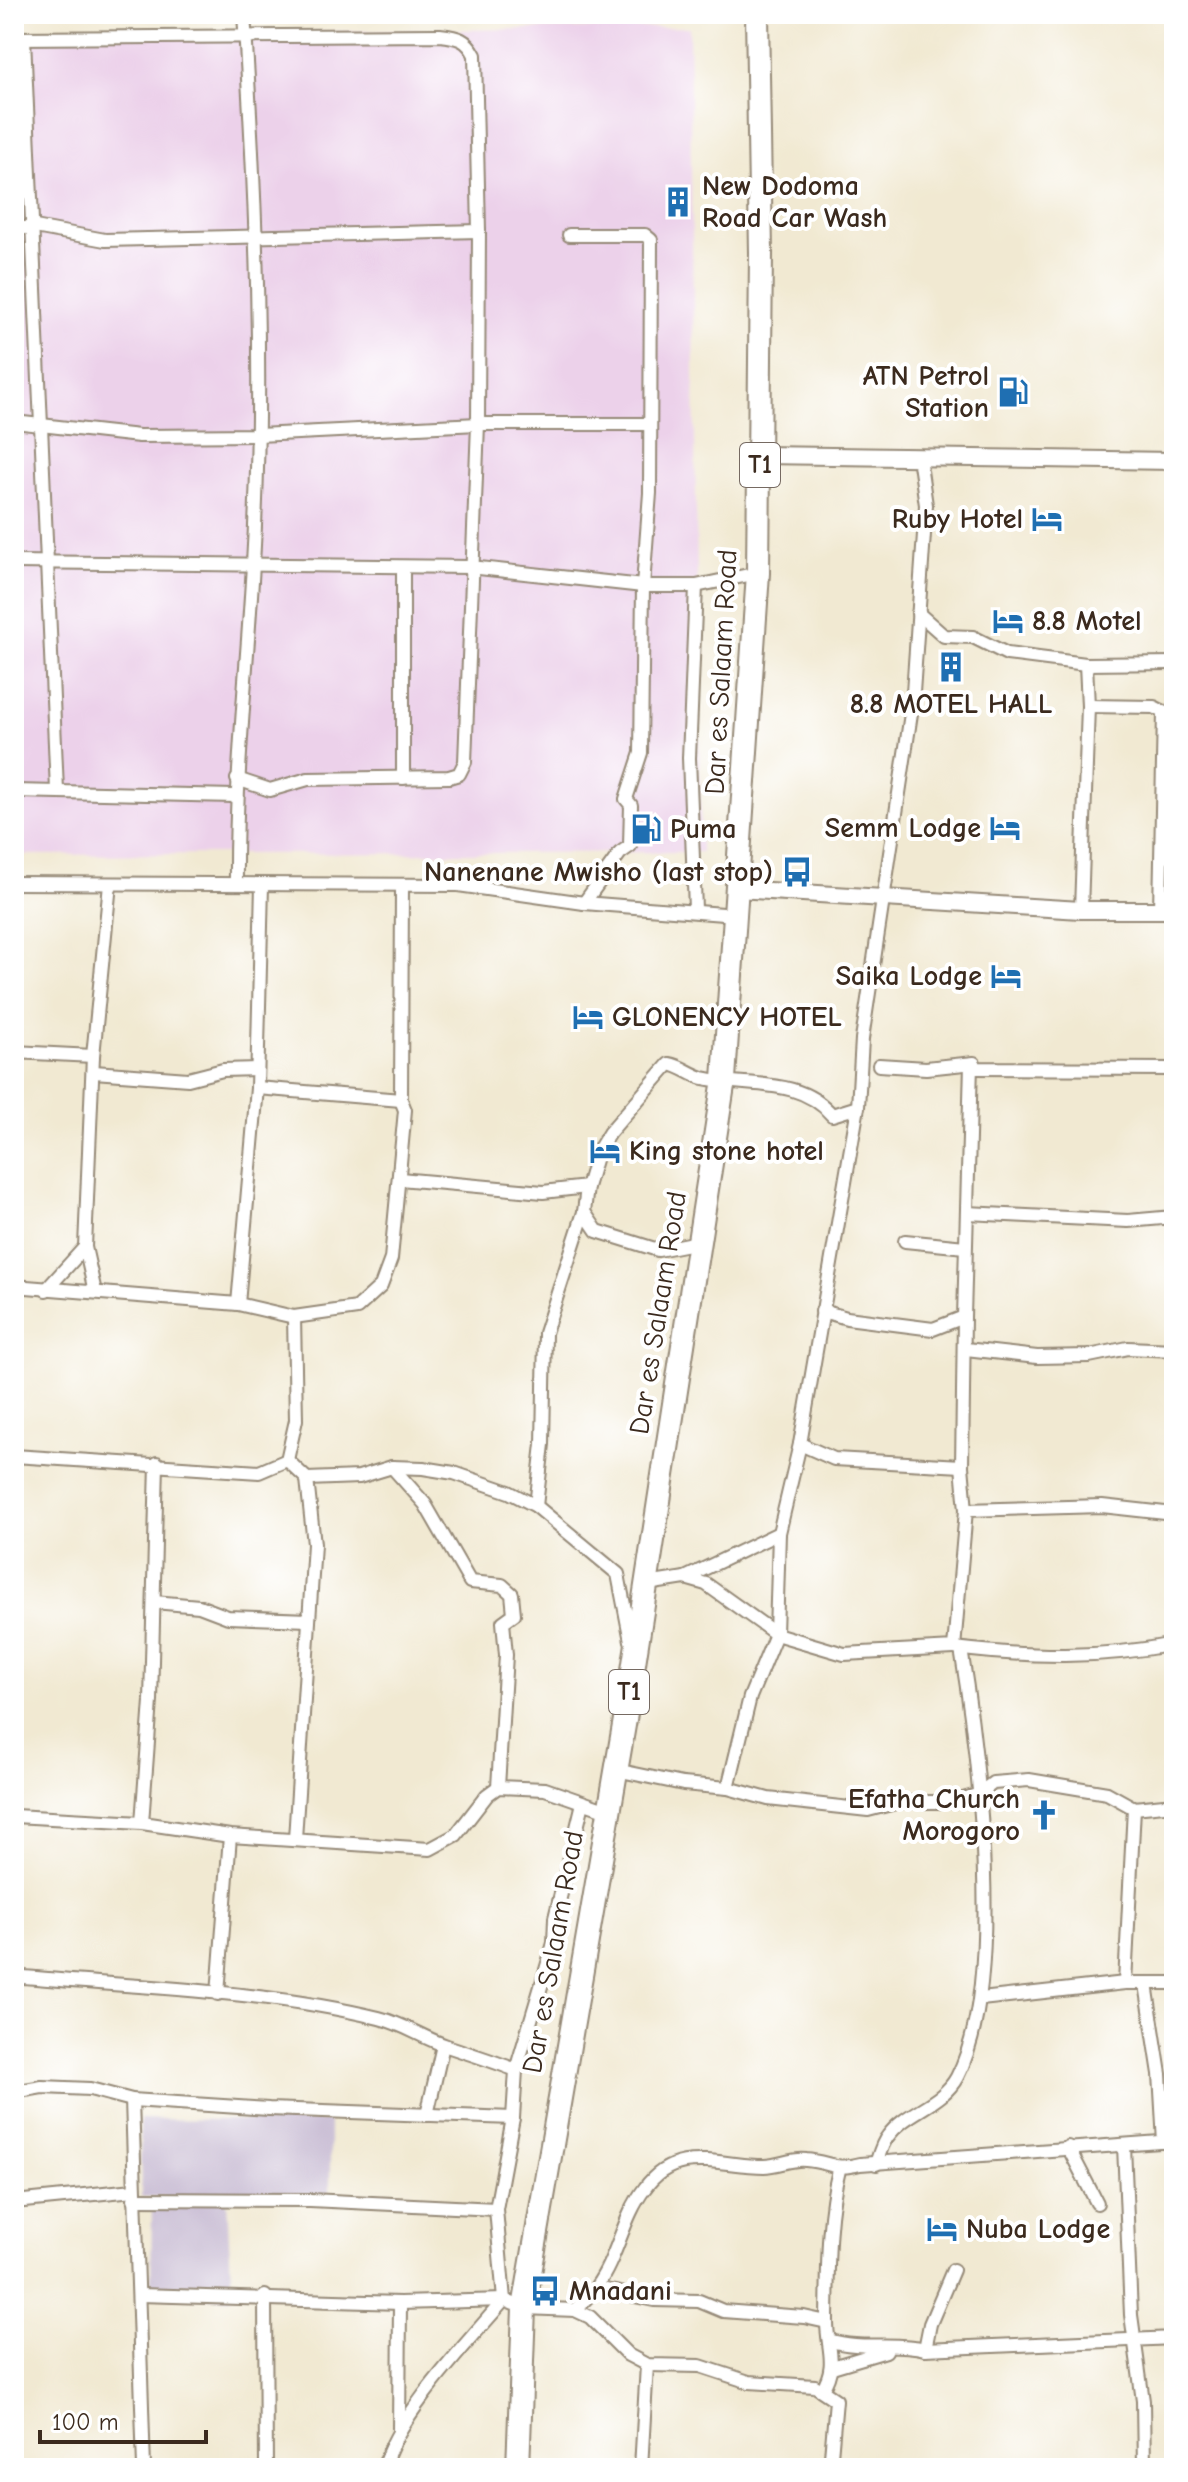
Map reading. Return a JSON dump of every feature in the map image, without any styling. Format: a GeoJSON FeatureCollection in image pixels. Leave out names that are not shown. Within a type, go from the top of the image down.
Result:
{"type":"FeatureCollection","features":[{"type":"Feature","properties":{"kind":"highway","name":"Dar es Salaam Road"},"geometry":{"type":"LineString","coordinates":[[518,2468],[514,2304],[616,1770],[724,1079],[758,573],[761,455],[757,14]]}},
{"type":"Feature","properties":{"kind":"street"},"geometry":{"type":"LineString","coordinates":[[236,884],[235,796],[253,565],[258,435],[258,238],[244,14]]}},
{"type":"Feature","properties":{"kind":"street"},"geometry":{"type":"LineString","coordinates":[[57,790],[40,423],[35,227],[19,38],[460,37],[470,44],[475,55],[479,231],[478,424],[470,567],[465,762],[459,774],[449,777],[308,779],[270,790],[237,779]]}},
{"type":"Feature","properties":{"kind":"street"},"geometry":{"type":"LineString","coordinates":[[14,229],[35,227],[105,240],[258,238],[436,229],[479,231]]}},
{"type":"Feature","properties":{"kind":"street"},"geometry":{"type":"LineString","coordinates":[[569,235],[650,236],[650,493],[643,586],[641,753],[626,799],[631,805],[630,846],[620,853],[584,903]]}},
{"type":"Feature","properties":{"kind":"street"},"geometry":{"type":"LineString","coordinates":[[14,422],[139,436],[258,435],[478,424],[649,424]]}},
{"type":"Feature","properties":{"kind":"street"},"geometry":{"type":"LineString","coordinates":[[761,455],[1174,461]]}},
{"type":"Feature","properties":{"kind":"street"},"geometry":{"type":"LineString","coordinates":[[728,1788],[750,1697],[776,1634],[779,1533],[800,1444],[858,1107],[862,1039],[912,707],[926,505],[919,457]]}},
{"type":"Feature","properties":{"kind":"street"},"geometry":{"type":"LineString","coordinates":[[14,562],[470,567],[643,586],[696,586],[758,573]]}},
{"type":"Feature","properties":{"kind":"street"},"geometry":{"type":"LineString","coordinates":[[403,567],[403,778]]}},
{"type":"Feature","properties":{"kind":"street"},"geometry":{"type":"LineString","coordinates":[[695,909],[689,758],[696,586]]}},
{"type":"Feature","properties":{"kind":"street"},"geometry":{"type":"LineString","coordinates":[[918,613],[944,636],[973,637],[1007,654],[1086,664],[1174,663]]}},
{"type":"Feature","properties":{"kind":"street"},"geometry":{"type":"LineString","coordinates":[[1081,910],[1088,706],[1086,664]]}},
{"type":"Feature","properties":{"kind":"street"},"geometry":{"type":"LineString","coordinates":[[737,889],[1081,910],[1167,910],[1164,712],[1154,707],[1088,706]]}},
{"type":"Feature","properties":{"kind":"street"},"geometry":{"type":"LineString","coordinates":[[14,791],[235,796]]}},
{"type":"Feature","properties":{"kind":"street"},"geometry":{"type":"LineString","coordinates":[[14,883],[458,885],[584,903],[695,909],[736,915]]}},
{"type":"Feature","properties":{"kind":"street"},"geometry":{"type":"LineString","coordinates":[[95,1292],[85,1247],[93,1056],[110,884]]}},
{"type":"Feature","properties":{"kind":"street"},"geometry":{"type":"LineString","coordinates":[[238,1304],[257,1088],[262,885]]}},
{"type":"Feature","properties":{"kind":"street"},"geometry":{"type":"LineString","coordinates":[[14,1286],[238,1304],[294,1317],[357,1308],[381,1286],[391,1259],[405,1110],[401,1100],[402,887]]}},
{"type":"Feature","properties":{"kind":"street"},"geometry":{"type":"LineString","coordinates":[[14,1052],[93,1056]]}},
{"type":"Feature","properties":{"kind":"street"},"geometry":{"type":"LineString","coordinates":[[536,1506],[543,1444],[545,1333],[584,1212],[587,1187],[597,1153],[609,1133],[669,1064],[705,1078],[761,1083],[817,1097],[832,1115],[858,1107]]}},
{"type":"Feature","properties":{"kind":"street"},"geometry":{"type":"LineString","coordinates":[[876,2164],[886,2138],[944,2093],[957,2076],[981,1999],[983,1869],[977,1795],[957,1648],[966,1510],[962,1466],[971,1064]]}},
{"type":"Feature","properties":{"kind":"street"},"geometry":{"type":"LineString","coordinates":[[879,1065],[1174,1069]]}},
{"type":"Feature","properties":{"kind":"street"},"geometry":{"type":"LineString","coordinates":[[94,1072],[188,1079],[223,1070],[257,1069]]}},
{"type":"Feature","properties":{"kind":"street"},"geometry":{"type":"LineString","coordinates":[[257,1088],[401,1100]]}},
{"type":"Feature","properties":{"kind":"street"},"geometry":{"type":"LineString","coordinates":[[400,1179],[543,1192],[587,1187]]}},
{"type":"Feature","properties":{"kind":"street"},"geometry":{"type":"LineString","coordinates":[[584,1212],[597,1231],[658,1250],[699,1242]]}},
{"type":"Feature","properties":{"kind":"street"},"geometry":{"type":"LineString","coordinates":[[967,1213],[1128,1221],[1174,1217]]}},
{"type":"Feature","properties":{"kind":"street"},"geometry":{"type":"LineString","coordinates":[[905,1241],[965,1247]]}},
{"type":"Feature","properties":{"kind":"street"},"geometry":{"type":"LineString","coordinates":[[46,1290],[85,1247]]}},
{"type":"Feature","properties":{"kind":"street"},"geometry":{"type":"LineString","coordinates":[[822,1311],[847,1318],[933,1329],[964,1317]]}},
{"type":"Feature","properties":{"kind":"street"},"geometry":{"type":"LineString","coordinates":[[287,1460],[296,1420],[294,1317]]}},
{"type":"Feature","properties":{"kind":"street"},"geometry":{"type":"LineString","coordinates":[[966,1349],[1037,1357],[1089,1356],[1128,1348],[1174,1350]]}},
{"type":"Feature","properties":{"kind":"street"},"geometry":{"type":"LineString","coordinates":[[800,1444],[834,1459],[962,1466]]}},
{"type":"Feature","properties":{"kind":"street"},"geometry":{"type":"LineString","coordinates":[[14,1456],[259,1472],[287,1460]]}},
{"type":"Feature","properties":{"kind":"street"},"geometry":{"type":"LineString","coordinates":[[287,1460],[307,1479],[314,1544],[295,1839]]}},
{"type":"Feature","properties":{"kind":"street"},"geometry":{"type":"LineString","coordinates":[[142,1823],[154,1602],[157,1463]]}},
{"type":"Feature","properties":{"kind":"street"},"geometry":{"type":"LineString","coordinates":[[392,1467],[425,1504],[470,1582],[502,1585],[512,1594],[514,1614],[503,1622],[506,1655],[498,1787]]}},
{"type":"Feature","properties":{"kind":"street"},"geometry":{"type":"LineString","coordinates":[[307,1479],[359,1477],[392,1467],[454,1473],[536,1506],[618,1574],[634,1659]]}},
{"type":"Feature","properties":{"kind":"street"},"geometry":{"type":"LineString","coordinates":[[966,1510],[1102,1506],[1174,1514]]}},
{"type":"Feature","properties":{"kind":"street"},"geometry":{"type":"LineString","coordinates":[[647,1584],[685,1578],[779,1533]]}},
{"type":"Feature","properties":{"kind":"street"},"geometry":{"type":"LineString","coordinates":[[685,1578],[706,1584],[737,1603],[776,1634],[844,1654],[957,1648],[1029,1656],[1117,1655],[1174,1644]]}},
{"type":"Feature","properties":{"kind":"street"},"geometry":{"type":"LineString","coordinates":[[154,1602],[199,1606],[228,1617],[309,1620]]}},
{"type":"Feature","properties":{"kind":"street"},"geometry":{"type":"LineString","coordinates":[[616,1770],[683,1784],[728,1788],[768,1799],[868,1810],[899,1802],[953,1802],[977,1795],[993,1783],[1045,1781],[1107,1793],[1134,1808],[1174,1804]]}},
{"type":"Feature","properties":{"kind":"street"},"geometry":{"type":"LineString","coordinates":[[14,1816],[142,1823],[230,1836],[430,1849],[456,1835],[487,1795],[498,1787],[545,1789],[608,1811]]}},
{"type":"Feature","properties":{"kind":"street"},"geometry":{"type":"LineString","coordinates":[[514,2304],[496,2209],[513,2118],[516,2070],[554,1943],[555,1918],[583,1803]]}},
{"type":"Feature","properties":{"kind":"street"},"geometry":{"type":"LineString","coordinates":[[1125,1983],[1134,1808]]}},
{"type":"Feature","properties":{"kind":"street"},"geometry":{"type":"LineString","coordinates":[[218,1994],[230,1836]]}},
{"type":"Feature","properties":{"kind":"street"},"geometry":{"type":"LineString","coordinates":[[14,1976],[218,1994],[365,2014],[420,2031],[443,2045],[516,2070]]}},
{"type":"Feature","properties":{"kind":"street"},"geometry":{"type":"LineString","coordinates":[[981,1999],[1125,1983],[1174,1983]]}},
{"type":"Feature","properties":{"kind":"street"},"geometry":{"type":"LineString","coordinates":[[575,2310],[596,2288],[633,2205],[652,2180],[668,2166],[696,2160],[766,2166],[806,2159],[839,2170],[1068,2147],[1169,2142],[1146,1984]]}},
{"type":"Feature","properties":{"kind":"street"},"geometry":{"type":"LineString","coordinates":[[427,2115],[443,2045]]}},
{"type":"Feature","properties":{"kind":"street"},"geometry":{"type":"LineString","coordinates":[[14,2092],[42,2087],[90,2089],[132,2100],[380,2115],[513,2118]]}},
{"type":"Feature","properties":{"kind":"street"},"geometry":{"type":"LineString","coordinates":[[132,2100],[144,2468]]}},
{"type":"Feature","properties":{"kind":"street"},"geometry":{"type":"LineString","coordinates":[[1124,2145],[1133,2341],[1143,2401],[1144,2468]]}},
{"type":"Feature","properties":{"kind":"street"},"geometry":{"type":"LineString","coordinates":[[1068,2147],[1097,2203]]}},
{"type":"Feature","properties":{"kind":"street"},"geometry":{"type":"LineString","coordinates":[[822,2390],[832,2373],[827,2322],[832,2215],[839,2170]]}},
{"type":"Feature","properties":{"kind":"street"},"geometry":{"type":"LineString","coordinates":[[14,2202],[134,2194],[496,2209]]}},
{"type":"Feature","properties":{"kind":"street"},"geometry":{"type":"LineString","coordinates":[[925,2349],[933,2315],[953,2270]]}},
{"type":"Feature","properties":{"kind":"street"},"geometry":{"type":"LineString","coordinates":[[596,2288],[654,2300],[699,2301],[723,2311],[804,2317],[827,2322]]}},
{"type":"Feature","properties":{"kind":"street"},"geometry":{"type":"LineString","coordinates":[[140,2295],[514,2304],[575,2310],[590,2317],[628,2355],[647,2365],[700,2366],[749,2382],[815,2386],[822,2390],[836,2400],[830,2468]]}},
{"type":"Feature","properties":{"kind":"street"},"geometry":{"type":"LineString","coordinates":[[265,2296],[266,2468]]}},
{"type":"Feature","properties":{"kind":"street"},"geometry":{"type":"LineString","coordinates":[[399,2433],[400,2303]]}},
{"type":"Feature","properties":{"kind":"street"},"geometry":{"type":"LineString","coordinates":[[384,2468],[387,2454],[399,2433],[514,2304]]}},
{"type":"Feature","properties":{"kind":"street"},"geometry":{"type":"LineString","coordinates":[[829,2340],[847,2346],[909,2345],[925,2349],[1174,2338]]}},
{"type":"Feature","properties":{"kind":"street"},"geometry":{"type":"LineString","coordinates":[[832,2367],[909,2345]]}},
{"type":"Feature","properties":{"kind":"street"},"geometry":{"type":"LineString","coordinates":[[641,2468],[647,2365]]}},
{"type":"Feature","properties":{"kind":"shaded area"},"geometry":{"type":"Polygon","coordinates":[[[689,27],[701,852],[14,855],[14,36],[689,27]]]}},
{"type":"Feature","properties":{"kind":"shaded area"},"geometry":{"type":"Polygon","coordinates":[[[140,2119],[330,2121],[330,2195],[141,2197],[140,2119]]]}},
{"type":"Feature","properties":{"kind":"shaded area"},"geometry":{"type":"Polygon","coordinates":[[[152,2200],[227,2201],[232,2298],[151,2297],[152,2200]]]}},
{"type":"Feature","properties":{"kind":"place","name":"New Dodoma Road Car Wash"},"geometry":{"type":"Point","coordinates":[678,202]}},
{"type":"Feature","properties":{"kind":"place","name":"ATN Petrol Station"},"geometry":{"type":"Point","coordinates":[1013,392]}},
{"type":"Feature","properties":{"kind":"place","name":"Ruby Hotel"},"geometry":{"type":"Point","coordinates":[1047,519]}},
{"type":"Feature","properties":{"kind":"place","name":"8.8 Motel"},"geometry":{"type":"Point","coordinates":[1008,621]}},
{"type":"Feature","properties":{"kind":"place","name":"8.8 MOTEL HALL"},"geometry":{"type":"Point","coordinates":[951,667]}},
{"type":"Feature","properties":{"kind":"place","name":"Semm Lodge"},"geometry":{"type":"Point","coordinates":[1005,828]}},
{"type":"Feature","properties":{"kind":"place","name":"Puma"},"geometry":{"type":"Point","coordinates":[646,829]}},
{"type":"Feature","properties":{"kind":"place","name":"Nanenane Mwisho (last stop)"},"geometry":{"type":"Point","coordinates":[797,872]}},
{"type":"Feature","properties":{"kind":"place","name":"Saika Lodge"},"geometry":{"type":"Point","coordinates":[1006,976]}},
{"type":"Feature","properties":{"kind":"place","name":"GLONENCY HOTEL"},"geometry":{"type":"Point","coordinates":[588,1017]}},
{"type":"Feature","properties":{"kind":"place","name":"King stone hotel"},"geometry":{"type":"Point","coordinates":[605,1151]}},
{"type":"Feature","properties":{"kind":"place","name":"Efatha Church Morogoro"},"geometry":{"type":"Point","coordinates":[1044,1815]}},
{"type":"Feature","properties":{"kind":"place","name":"Nuba Lodge"},"geometry":{"type":"Point","coordinates":[942,2229]}},
{"type":"Feature","properties":{"kind":"place","name":"Mnadani"},"geometry":{"type":"Point","coordinates":[545,2291]}}]}
